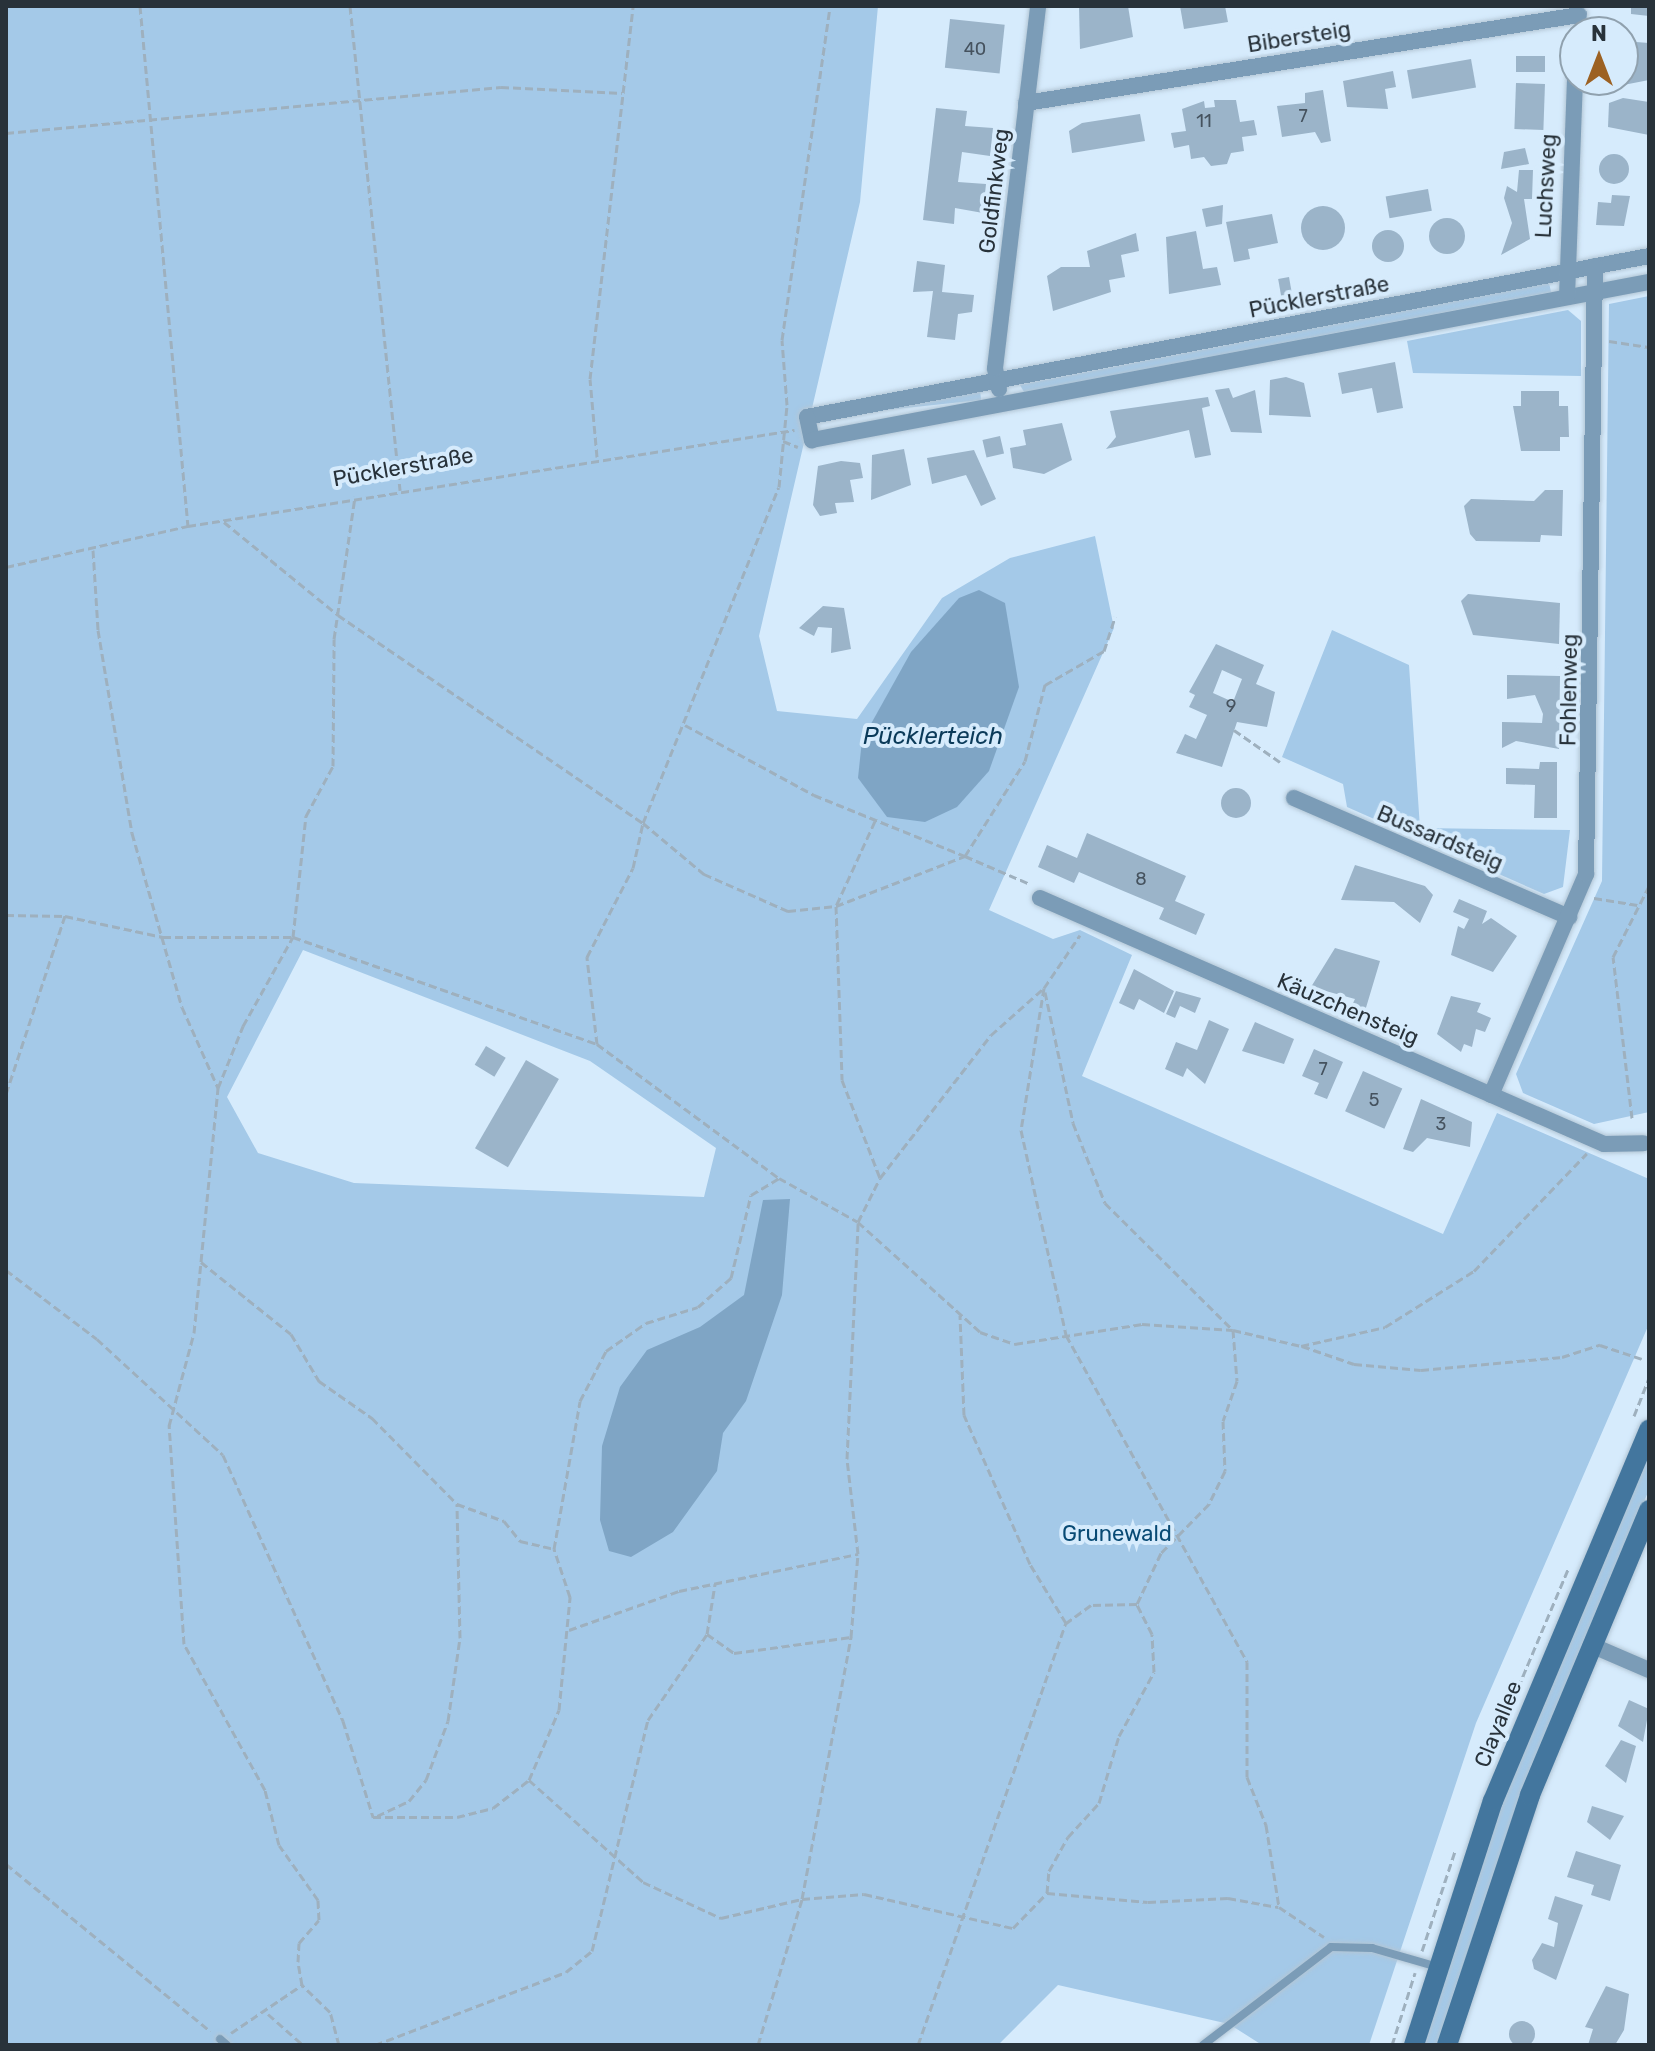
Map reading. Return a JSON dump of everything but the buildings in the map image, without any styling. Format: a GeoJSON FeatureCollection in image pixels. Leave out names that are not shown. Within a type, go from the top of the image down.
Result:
{"type":"FeatureCollection","features":[{"type":"Feature","properties":{"kind":"main road","name":"Clayallee"},"geometry":{"type":"LineString","coordinates":[[1414,2045],[1493,1801],[1649,1429]]}},
{"type":"Feature","properties":{"kind":"main road"},"geometry":{"type":"LineString","coordinates":[[1447,2045],[1530,1795],[1647,1519]]}},
{"type":"Feature","properties":{"kind":"street","name":"Goldfinkweg"},"geometry":{"type":"LineString","coordinates":[[997,381],[1038,6]]}},
{"type":"Feature","properties":{"kind":"street","name":"Bibersteig"},"geometry":{"type":"LineString","coordinates":[[1026,103],[1579,10]]}},
{"type":"Feature","properties":{"kind":"street","name":"Luchsweg"},"geometry":{"type":"LineString","coordinates":[[1567,297],[1563,273],[1574,96]]}},
{"type":"Feature","properties":{"kind":"street","name":"Pücklerstraße"},"geometry":{"type":"LineString","coordinates":[[1649,256],[807,417],[812,440],[1649,282]]}},
{"type":"Feature","properties":{"kind":"street","name":"Fohlenweg"},"geometry":{"type":"LineString","coordinates":[[1491,1095],[1586,874],[1600,291],[1595,266]]}},
{"type":"Feature","properties":{"kind":"street"},"geometry":{"type":"LineString","coordinates":[[997,381],[1002,404]]}},
{"type":"Feature","properties":{"kind":"street","name":"Bussardsteig"},"geometry":{"type":"LineString","coordinates":[[1294,798],[1569,917]]}},
{"type":"Feature","properties":{"kind":"street","name":"Käuzchensteig"},"geometry":{"type":"LineString","coordinates":[[1040,898],[1604,1144],[1643,1143]]}},
{"type":"Feature","properties":{"kind":"street"},"geometry":{"type":"LineString","coordinates":[[1591,1645],[1649,1670]]}},
{"type":"Feature","properties":{"kind":"lane"},"geometry":{"type":"LineString","coordinates":[[1203,2045],[1331,1947],[1372,1948],[1438,1968]]}},
{"type":"Feature","properties":{"kind":"path"},"geometry":{"type":"LineString","coordinates":[[140,6],[188,526]]}},
{"type":"Feature","properties":{"kind":"path"},"geometry":{"type":"LineString","coordinates":[[350,6],[363,102],[400,490]]}},
{"type":"Feature","properties":{"kind":"path"},"geometry":{"type":"LineString","coordinates":[[597,457],[590,379],[633,6]]}},
{"type":"Feature","properties":{"kind":"path"},"geometry":{"type":"LineString","coordinates":[[597,1044],[587,957],[633,868],[643,823],[779,487],[784,431],[782,340],[830,6]]}},
{"type":"Feature","properties":{"kind":"path"},"geometry":{"type":"LineString","coordinates":[[6,133],[501,87],[622,93]]}},
{"type":"Feature","properties":{"kind":"path"},"geometry":{"type":"LineString","coordinates":[[1599,339],[1649,347]]}},
{"type":"Feature","properties":{"kind":"path","name":"Pücklerstraße"},"geometry":{"type":"LineString","coordinates":[[6,567],[188,526],[355,497],[597,457],[810,428]]}},
{"type":"Feature","properties":{"kind":"path"},"geometry":{"type":"LineString","coordinates":[[339,2045],[330,2012],[302,1985],[299,1943],[319,1920],[318,1900],[279,1845],[265,1790],[184,1644],[173,1410],[194,1333],[218,1088],[293,937],[306,816],[333,766],[338,615],[355,497]]}},
{"type":"Feature","properties":{"kind":"path"},"geometry":{"type":"LineString","coordinates":[[224,522],[338,615],[643,823],[704,874],[788,911],[836,906],[965,856],[1025,761],[1045,685],[1104,651],[1115,617]]}},
{"type":"Feature","properties":{"kind":"path"},"geometry":{"type":"LineString","coordinates":[[93,549],[120,778],[182,1007],[218,1088]]}},
{"type":"Feature","properties":{"kind":"path"},"geometry":{"type":"LineString","coordinates":[[685,725],[875,821],[1021,880]]}},
{"type":"Feature","properties":{"kind":"path"},"geometry":{"type":"LineString","coordinates":[[1234,730],[1280,762]]}},
{"type":"Feature","properties":{"kind":"path"},"geometry":{"type":"LineString","coordinates":[[875,821],[836,906],[842,1080],[880,1178]]}},
{"type":"Feature","properties":{"kind":"path"},"geometry":{"type":"LineString","coordinates":[[1632,1118],[1613,957],[1649,886]]}},
{"type":"Feature","properties":{"kind":"path"},"geometry":{"type":"LineString","coordinates":[[1594,898],[1637,905]]}},
{"type":"Feature","properties":{"kind":"path"},"geometry":{"type":"LineString","coordinates":[[6,915],[65,916],[163,937],[293,937],[597,1044],[779,1178],[858,1222],[980,1332],[1015,1344],[1048,1344],[1066,1335],[1142,1324],[1233,1330],[1301,1346],[1354,1364],[1421,1370],[1562,1357],[1600,1345],[1642,1359]]}},
{"type":"Feature","properties":{"kind":"path"},"geometry":{"type":"LineString","coordinates":[[6,1094],[65,916]]}},
{"type":"Feature","properties":{"kind":"path"},"geometry":{"type":"LineString","coordinates":[[758,2045],[802,1899],[851,1637],[858,1554],[847,1459],[858,1222],[880,1178],[991,1035],[1044,988],[1083,930]]}},
{"type":"Feature","properties":{"kind":"path"},"geometry":{"type":"LineString","coordinates":[[1044,988],[1073,1123],[1105,1203],[1233,1330],[1237,1381],[1223,1421],[1225,1471],[1180,1538],[1161,1553],[1137,1604]]}},
{"type":"Feature","properties":{"kind":"path"},"geometry":{"type":"LineString","coordinates":[[1044,988],[1021,1130],[1066,1335],[1247,1662],[1247,1777],[1266,1825],[1279,1907]]}},
{"type":"Feature","properties":{"kind":"path"},"geometry":{"type":"LineString","coordinates":[[1301,1346],[1385,1327],[1429,1304],[1474,1271],[1589,1150]]}},
{"type":"Feature","properties":{"kind":"path"},"geometry":{"type":"LineString","coordinates":[[373,1817],[457,1817],[493,1808],[529,1780],[559,1710],[569,1630],[570,1579],[554,1549],[570,1431],[598,1363],[646,1323],[698,1307],[724,1285],[751,1195],[779,1178]]}},
{"type":"Feature","properties":{"kind":"path"},"geometry":{"type":"LineString","coordinates":[[201,1262],[291,1334],[319,1381],[372,1418],[457,1504],[504,1521],[520,1541],[554,1549]]}},
{"type":"Feature","properties":{"kind":"path"},"geometry":{"type":"LineString","coordinates":[[6,1270],[223,1455],[343,1721],[373,1817]]}},
{"type":"Feature","properties":{"kind":"path"},"geometry":{"type":"LineString","coordinates":[[960,1315],[964,1415],[1030,1564],[1066,1623]]}},
{"type":"Feature","properties":{"kind":"path"},"geometry":{"type":"LineString","coordinates":[[373,1817],[409,1801],[426,1780],[448,1721],[460,1638],[457,1504]]}},
{"type":"Feature","properties":{"kind":"path"},"geometry":{"type":"LineString","coordinates":[[569,1630],[715,1584],[858,1554]]}},
{"type":"Feature","properties":{"kind":"path"},"geometry":{"type":"LineString","coordinates":[[375,2045],[566,1972],[592,1951],[619,1860],[648,1720],[707,1634],[715,1584]]}},
{"type":"Feature","properties":{"kind":"path"},"geometry":{"type":"LineString","coordinates":[[918,2045],[1066,1623],[1091,1605],[1137,1604]]}},
{"type":"Feature","properties":{"kind":"path"},"geometry":{"type":"LineString","coordinates":[[529,1780],[643,1882],[721,1918],[802,1899],[889,1896],[1013,1928],[1047,1893],[1049,1871],[1099,1803],[1119,1736],[1154,1672],[1152,1634],[1137,1604]]}},
{"type":"Feature","properties":{"kind":"path"},"geometry":{"type":"LineString","coordinates":[[707,1634],[734,1653],[851,1637]]}},
{"type":"Feature","properties":{"kind":"path"},"geometry":{"type":"LineString","coordinates":[[6,1864],[223,2042],[268,2014],[302,1985]]}},
{"type":"Feature","properties":{"kind":"path"},"geometry":{"type":"LineString","coordinates":[[1047,1893],[1148,1902],[1228,1898],[1279,1907],[1317,1927],[1331,1947]]}},
{"type":"Feature","properties":{"kind":"path"},"geometry":{"type":"LineString","coordinates":[[268,2014],[303,2045]]}},
{"type":"Feature","properties":{"kind":"green space","name":"Grunewald"},"geometry":{"type":"Polygon","coordinates":[[[6,6],[878,6],[860,202],[759,636],[777,711],[857,719],[942,598],[1010,558],[1095,536],[1114,628],[989,910],[1053,939],[1080,930],[1132,955],[1082,1076],[1443,1234],[1497,1113],[1649,1179],[1649,1324],[1476,1723],[1369,2045],[1262,2045],[1229,2024],[1058,1985],[998,2045],[6,2045],[6,6]],[[303,950],[227,1097],[258,1153],[354,1183],[704,1197],[716,1148],[590,1061],[303,950]]]}},
{"type":"Feature","properties":{"kind":"green space"},"geometry":{"type":"Polygon","coordinates":[[[1549,283],[1551,292],[1024,392],[1020,385],[1549,283]]]}},
{"type":"Feature","properties":{"kind":"green space"},"geometry":{"type":"Polygon","coordinates":[[[1649,296],[1649,1112],[1594,1124],[1523,1093],[1516,1074],[1602,881],[1609,304],[1649,296]]]}},
{"type":"Feature","properties":{"kind":"green space"},"geometry":{"type":"Polygon","coordinates":[[[1568,310],[1581,321],[1581,376],[1413,373],[1407,341],[1568,310]]]}},
{"type":"Feature","properties":{"kind":"green space"},"geometry":{"type":"Polygon","coordinates":[[[980,390],[981,400],[817,417],[816,407],[980,390]]]}},
{"type":"Feature","properties":{"kind":"green space"},"geometry":{"type":"Polygon","coordinates":[[[1332,630],[1409,665],[1420,828],[1570,830],[1563,887],[1544,894],[1347,807],[1343,784],[1282,757],[1332,630]]]}},
{"type":"Feature","properties":{"kind":"green space"},"geometry":{"type":"Polygon","coordinates":[[[1649,1452],[1649,1490],[1592,1621],[1438,2045],[1422,2045],[1497,1815],[1649,1452]]]}},
{"type":"Feature","properties":{"kind":"water","name":"Pücklerteich"},"geometry":{"type":"Polygon","coordinates":[[[979,590],[1005,603],[1019,687],[989,771],[957,807],[925,822],[887,817],[858,778],[862,740],[911,652],[959,598],[979,590]]]}},
{"type":"Feature","properties":{"kind":"water"},"geometry":{"type":"Polygon","coordinates":[[[790,1199],[782,1295],[746,1401],[723,1433],[717,1471],[673,1532],[631,1557],[609,1551],[600,1520],[602,1446],[620,1387],[647,1350],[700,1327],[744,1295],[763,1200],[790,1199]]]}}]}
